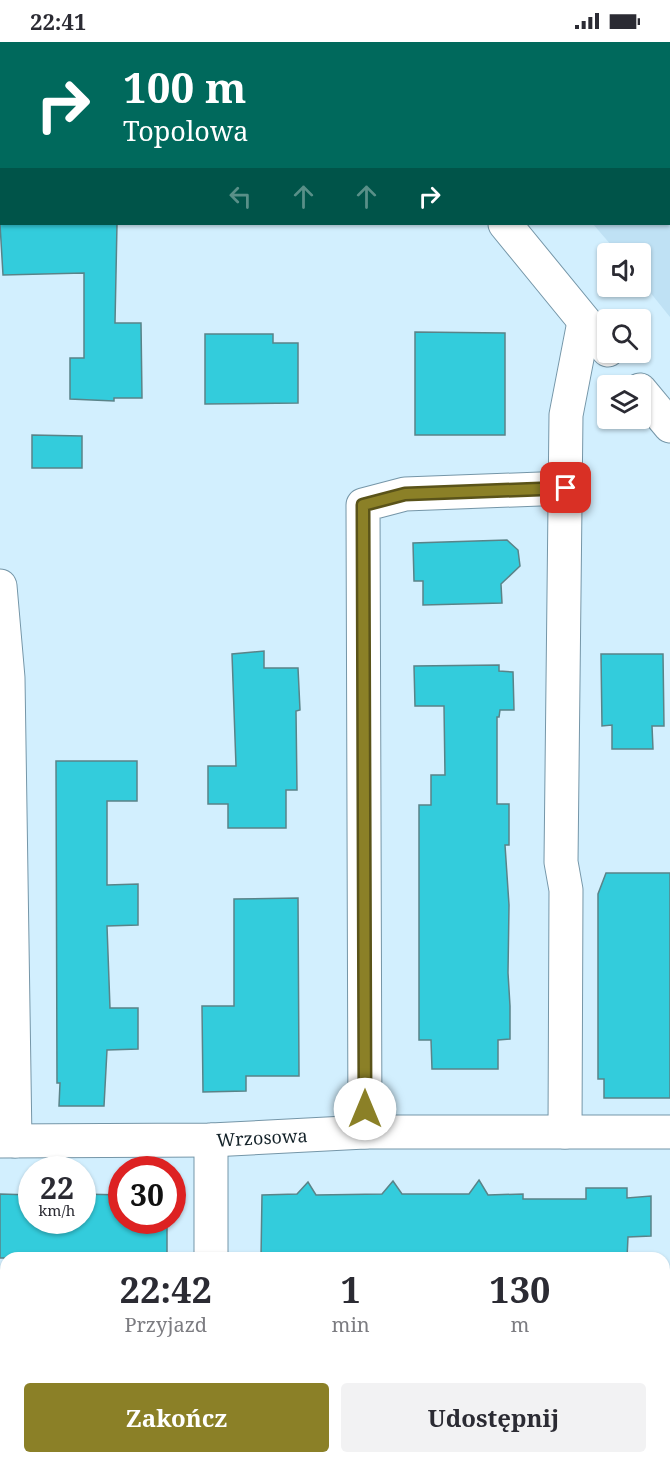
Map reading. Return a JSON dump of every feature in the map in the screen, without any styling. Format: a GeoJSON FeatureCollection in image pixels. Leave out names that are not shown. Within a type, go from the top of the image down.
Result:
{"type":"FeatureCollection","features":[{"type":"Feature","properties":{"kind":"street"},"geometry":{"type":"LineString","coordinates":[[506,225],[597,338]]}},
{"type":"Feature","properties":{"kind":"street"},"geometry":{"type":"LineString","coordinates":[[566,1132],[566,890],[561,862],[566,415],[584,322]]}},
{"type":"Feature","properties":{"kind":"street"},"geometry":{"type":"LineString","coordinates":[[618,363],[628,375]]}},
{"type":"Feature","properties":{"kind":"street"},"geometry":{"type":"LineString","coordinates":[[651,403],[670,426]]}},
{"type":"Feature","properties":{"kind":"street"},"geometry":{"type":"LineString","coordinates":[[365,1132],[363,505],[405,494],[566,488]]}},
{"type":"Feature","properties":{"kind":"street"},"geometry":{"type":"LineString","coordinates":[[0,586],[8,678],[8,1141]]}},
{"type":"Feature","properties":{"kind":"street","name":"Wrzosowa"},"geometry":{"type":"LineString","coordinates":[[8,1141],[211,1140],[365,1132],[670,1132]]}},
{"type":"Feature","properties":{"kind":"street"},"geometry":{"type":"LineString","coordinates":[[211,1140],[211,1252]]}},
{"type":"Feature","properties":{"kind":"shaded area"},"geometry":{"type":"Polygon","coordinates":[[[594,225],[670,225],[670,317],[651,293],[651,243],[609,243],[594,225]]]}},
{"type":"Feature","properties":{"kind":"building"},"geometry":{"type":"Polygon","coordinates":[[[0,225],[117,225],[115,323],[141,323],[142,398],[114,398],[114,401],[70,399],[70,358],[84,358],[84,273],[3,275],[0,225]]]}},
{"type":"Feature","properties":{"kind":"building"},"geometry":{"type":"Polygon","coordinates":[[[415,332],[505,333],[505,435],[415,435],[415,332]]]}},
{"type":"Feature","properties":{"kind":"building"},"geometry":{"type":"Polygon","coordinates":[[[205,334],[273,334],[273,343],[298,343],[298,403],[205,404],[205,334]]]}},
{"type":"Feature","properties":{"kind":"building"},"geometry":{"type":"Polygon","coordinates":[[[32,435],[82,436],[82,468],[32,468],[32,435]]]}},
{"type":"Feature","properties":{"kind":"building"},"geometry":{"type":"Polygon","coordinates":[[[507,540],[518,550],[520,566],[501,584],[502,603],[423,605],[423,581],[414,581],[413,543],[507,540]]]}},
{"type":"Feature","properties":{"kind":"building"},"geometry":{"type":"Polygon","coordinates":[[[264,651],[264,668],[298,668],[300,710],[296,711],[297,790],[286,790],[286,828],[228,828],[228,804],[208,804],[208,766],[236,766],[232,654],[264,651]]]}},
{"type":"Feature","properties":{"kind":"building"},"geometry":{"type":"Polygon","coordinates":[[[601,654],[663,654],[664,726],[652,726],[653,749],[612,749],[612,725],[602,726],[601,654]]]}},
{"type":"Feature","properties":{"kind":"building"},"geometry":{"type":"Polygon","coordinates":[[[499,665],[499,671],[513,672],[514,710],[500,710],[499,717],[497,717],[497,804],[509,804],[509,845],[505,845],[509,905],[510,1039],[498,1040],[498,1069],[432,1069],[431,1040],[419,1040],[419,805],[431,805],[431,775],[445,775],[444,706],[415,706],[414,666],[499,665]]]}},
{"type":"Feature","properties":{"kind":"building"},"geometry":{"type":"Polygon","coordinates":[[[56,761],[137,761],[137,801],[107,801],[107,885],[138,884],[138,925],[107,926],[110,1008],[138,1008],[138,1049],[107,1050],[104,1106],[59,1106],[56,761]]]}},
{"type":"Feature","properties":{"kind":"building"},"geometry":{"type":"Polygon","coordinates":[[[606,873],[670,873],[670,1098],[604,1098],[604,1079],[598,1079],[598,894],[606,873]]]}},
{"type":"Feature","properties":{"kind":"building"},"geometry":{"type":"Polygon","coordinates":[[[298,898],[299,1076],[246,1076],[246,1091],[203,1092],[202,1006],[234,1006],[234,899],[298,898]]]}},
{"type":"Feature","properties":{"kind":"building"},"geometry":{"type":"Polygon","coordinates":[[[479,1180],[488,1195],[523,1194],[523,1199],[586,1199],[586,1188],[627,1188],[627,1198],[651,1196],[651,1236],[628,1237],[627,1252],[261,1252],[262,1195],[297,1194],[308,1182],[316,1195],[382,1194],[393,1181],[402,1194],[469,1194],[479,1180]]]}},
{"type":"Feature","properties":{"kind":"building"},"geometry":{"type":"Polygon","coordinates":[[[0,1194],[18,1195],[18,1234],[96,1234],[96,1194],[108,1195],[108,1234],[167,1234],[167,1252],[0,1252],[0,1194]]]}},
{"type":"Feature","properties":{"kind":"route"},"geometry":{"type":"LineString","coordinates":[[365,1109],[363,505],[405,494],[566,488]]}}]}
